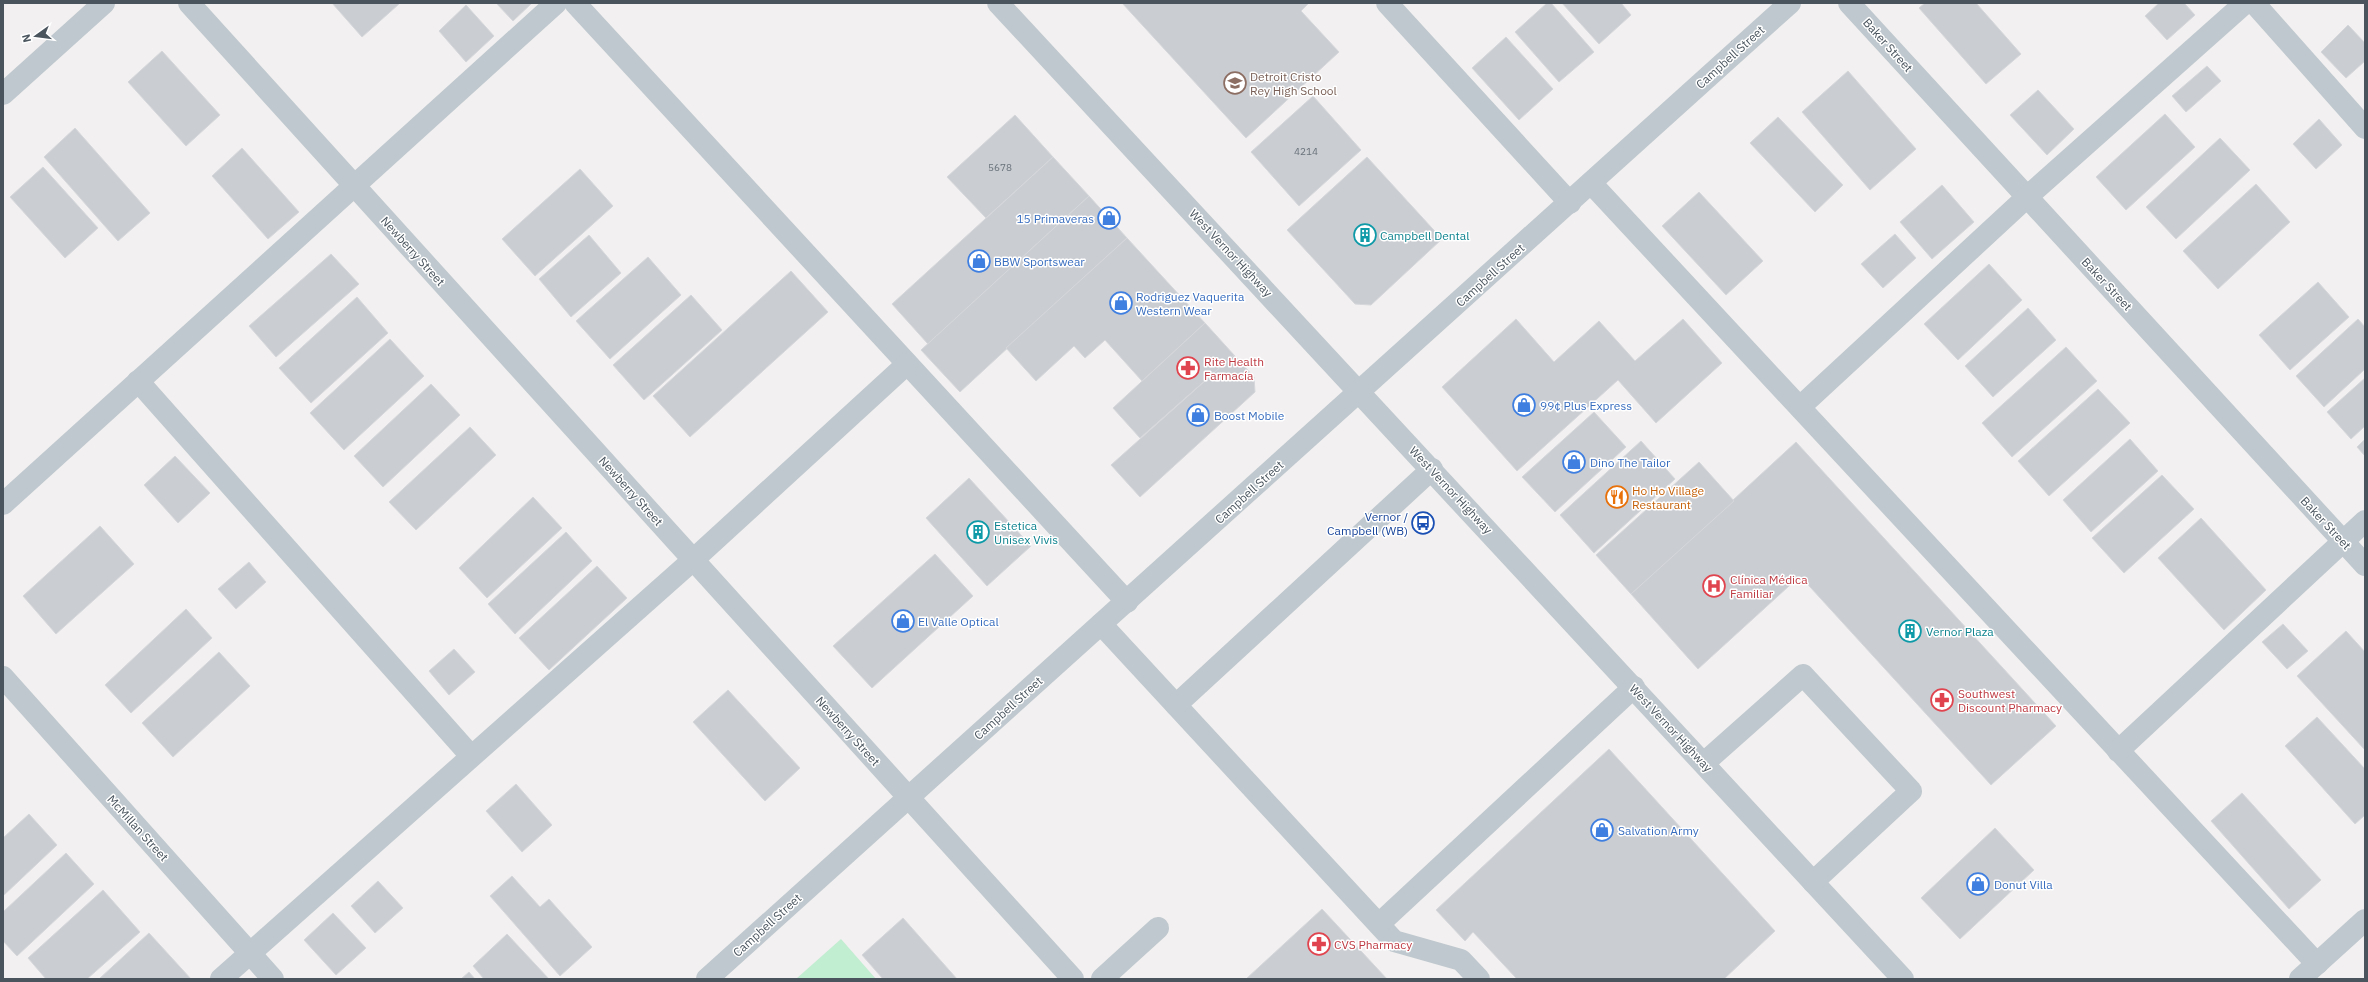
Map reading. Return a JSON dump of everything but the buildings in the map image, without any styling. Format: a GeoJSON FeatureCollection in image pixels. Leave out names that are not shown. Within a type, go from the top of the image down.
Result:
{"type":"FeatureCollection","features":[{"type":"Feature","properties":{"kind":"street"},"geometry":{"type":"LineString","coordinates":[[3,94],[104,3]]}},
{"type":"Feature","properties":{"kind":"street","name":"Newberry Street"},"geometry":{"type":"LineString","coordinates":[[189,3],[1073,979]]}},
{"type":"Feature","properties":{"kind":"street"},"geometry":{"type":"LineString","coordinates":[[3,504],[556,3]]}},
{"type":"Feature","properties":{"kind":"street"},"geometry":{"type":"LineString","coordinates":[[575,3],[1127,602]]}},
{"type":"Feature","properties":{"kind":"street","name":"West Vernor Highway"},"geometry":{"type":"LineString","coordinates":[[998,3],[1432,469],[1903,979]]}},
{"type":"Feature","properties":{"kind":"street"},"geometry":{"type":"LineString","coordinates":[[1387,3],[1570,203]]}},
{"type":"Feature","properties":{"kind":"street","name":"Campbell Street"},"geometry":{"type":"LineString","coordinates":[[707,979],[1570,203],[1790,3]]}},
{"type":"Feature","properties":{"kind":"street","name":"Baker Street"},"geometry":{"type":"LineString","coordinates":[[1849,3],[2365,565]]}},
{"type":"Feature","properties":{"kind":"street"},"geometry":{"type":"LineString","coordinates":[[1800,407],[2027,197],[2245,3]]}},
{"type":"Feature","properties":{"kind":"street"},"geometry":{"type":"LineString","coordinates":[[2254,3],[2365,128]]}},
{"type":"Feature","properties":{"kind":"street"},"geometry":{"type":"LineString","coordinates":[[1591,183],[2118,751],[2309,974],[2365,920]]}},
{"type":"Feature","properties":{"kind":"street"},"geometry":{"type":"LineString","coordinates":[[221,979],[693,560],[907,364]]}},
{"type":"Feature","properties":{"kind":"street"},"geometry":{"type":"LineString","coordinates":[[138,381],[471,756]]}},
{"type":"Feature","properties":{"kind":"street"},"geometry":{"type":"LineString","coordinates":[[1176,705],[1432,469]]}},
{"type":"Feature","properties":{"kind":"street"},"geometry":{"type":"LineString","coordinates":[[2118,751],[2365,521]]}},
{"type":"Feature","properties":{"kind":"street"},"geometry":{"type":"LineString","coordinates":[[1101,624],[1394,941],[1461,960],[1479,979]]}},
{"type":"Feature","properties":{"kind":"street"},"geometry":{"type":"LineString","coordinates":[[1704,763],[1803,675],[1911,792],[1813,882]]}},
{"type":"Feature","properties":{"kind":"street","name":"McMillan Street"},"geometry":{"type":"LineString","coordinates":[[3,678],[274,979]]}},
{"type":"Feature","properties":{"kind":"street"},"geometry":{"type":"LineString","coordinates":[[1378,924],[1634,687]]}},
{"type":"Feature","properties":{"kind":"street"},"geometry":{"type":"LineString","coordinates":[[1102,979],[1158,928]]}},
{"type":"Feature","properties":{"kind":"green space"},"geometry":{"type":"Polygon","coordinates":[[[841,939],[876,979],[796,979],[841,939]]]}},
{"type":"Feature","properties":{"kind":"place","name":"Detroit Cristo Rey High School"},"geometry":{"type":"Point","coordinates":[1235,83]}},
{"type":"Feature","properties":{"kind":"place","name":"15 Primaveras"},"geometry":{"type":"Point","coordinates":[1109,218]}},
{"type":"Feature","properties":{"kind":"place","name":"Campbell Dental"},"geometry":{"type":"Point","coordinates":[1365,235]}},
{"type":"Feature","properties":{"kind":"place","name":"BBW Sportswear"},"geometry":{"type":"Point","coordinates":[979,261]}},
{"type":"Feature","properties":{"kind":"place","name":"Rodriguez Vaquerita Western Wear"},"geometry":{"type":"Point","coordinates":[1121,303]}},
{"type":"Feature","properties":{"kind":"place","name":"Rite Health Farmacía"},"geometry":{"type":"Point","coordinates":[1188,368]}},
{"type":"Feature","properties":{"kind":"place","name":"99¢ Plus Express"},"geometry":{"type":"Point","coordinates":[1524,405]}},
{"type":"Feature","properties":{"kind":"place","name":"Boost Mobile"},"geometry":{"type":"Point","coordinates":[1198,415]}},
{"type":"Feature","properties":{"kind":"place","name":"Dino The Tailor"},"geometry":{"type":"Point","coordinates":[1574,462]}},
{"type":"Feature","properties":{"kind":"place","name":"Ho Ho Village Restaurant"},"geometry":{"type":"Point","coordinates":[1617,497]}},
{"type":"Feature","properties":{"kind":"place","name":"Vernor / Campbell (WB)"},"geometry":{"type":"Point","coordinates":[1423,523]}},
{"type":"Feature","properties":{"kind":"place","name":"Estetica Unisex Vivis"},"geometry":{"type":"Point","coordinates":[978,532]}},
{"type":"Feature","properties":{"kind":"place","name":"Clínica Médica Familiar"},"geometry":{"type":"Point","coordinates":[1714,586]}},
{"type":"Feature","properties":{"kind":"place","name":"El Valle Optical"},"geometry":{"type":"Point","coordinates":[903,621]}},
{"type":"Feature","properties":{"kind":"place","name":"Vernor Plaza"},"geometry":{"type":"Point","coordinates":[1910,631]}},
{"type":"Feature","properties":{"kind":"place","name":"Southwest Discount Pharmacy"},"geometry":{"type":"Point","coordinates":[1942,700]}},
{"type":"Feature","properties":{"kind":"place","name":"Salvation Army"},"geometry":{"type":"Point","coordinates":[1602,830]}},
{"type":"Feature","properties":{"kind":"place","name":"Donut Villa"},"geometry":{"type":"Point","coordinates":[1978,884]}},
{"type":"Feature","properties":{"kind":"place","name":"CVS Pharmacy"},"geometry":{"type":"Point","coordinates":[1319,944]}}]}
